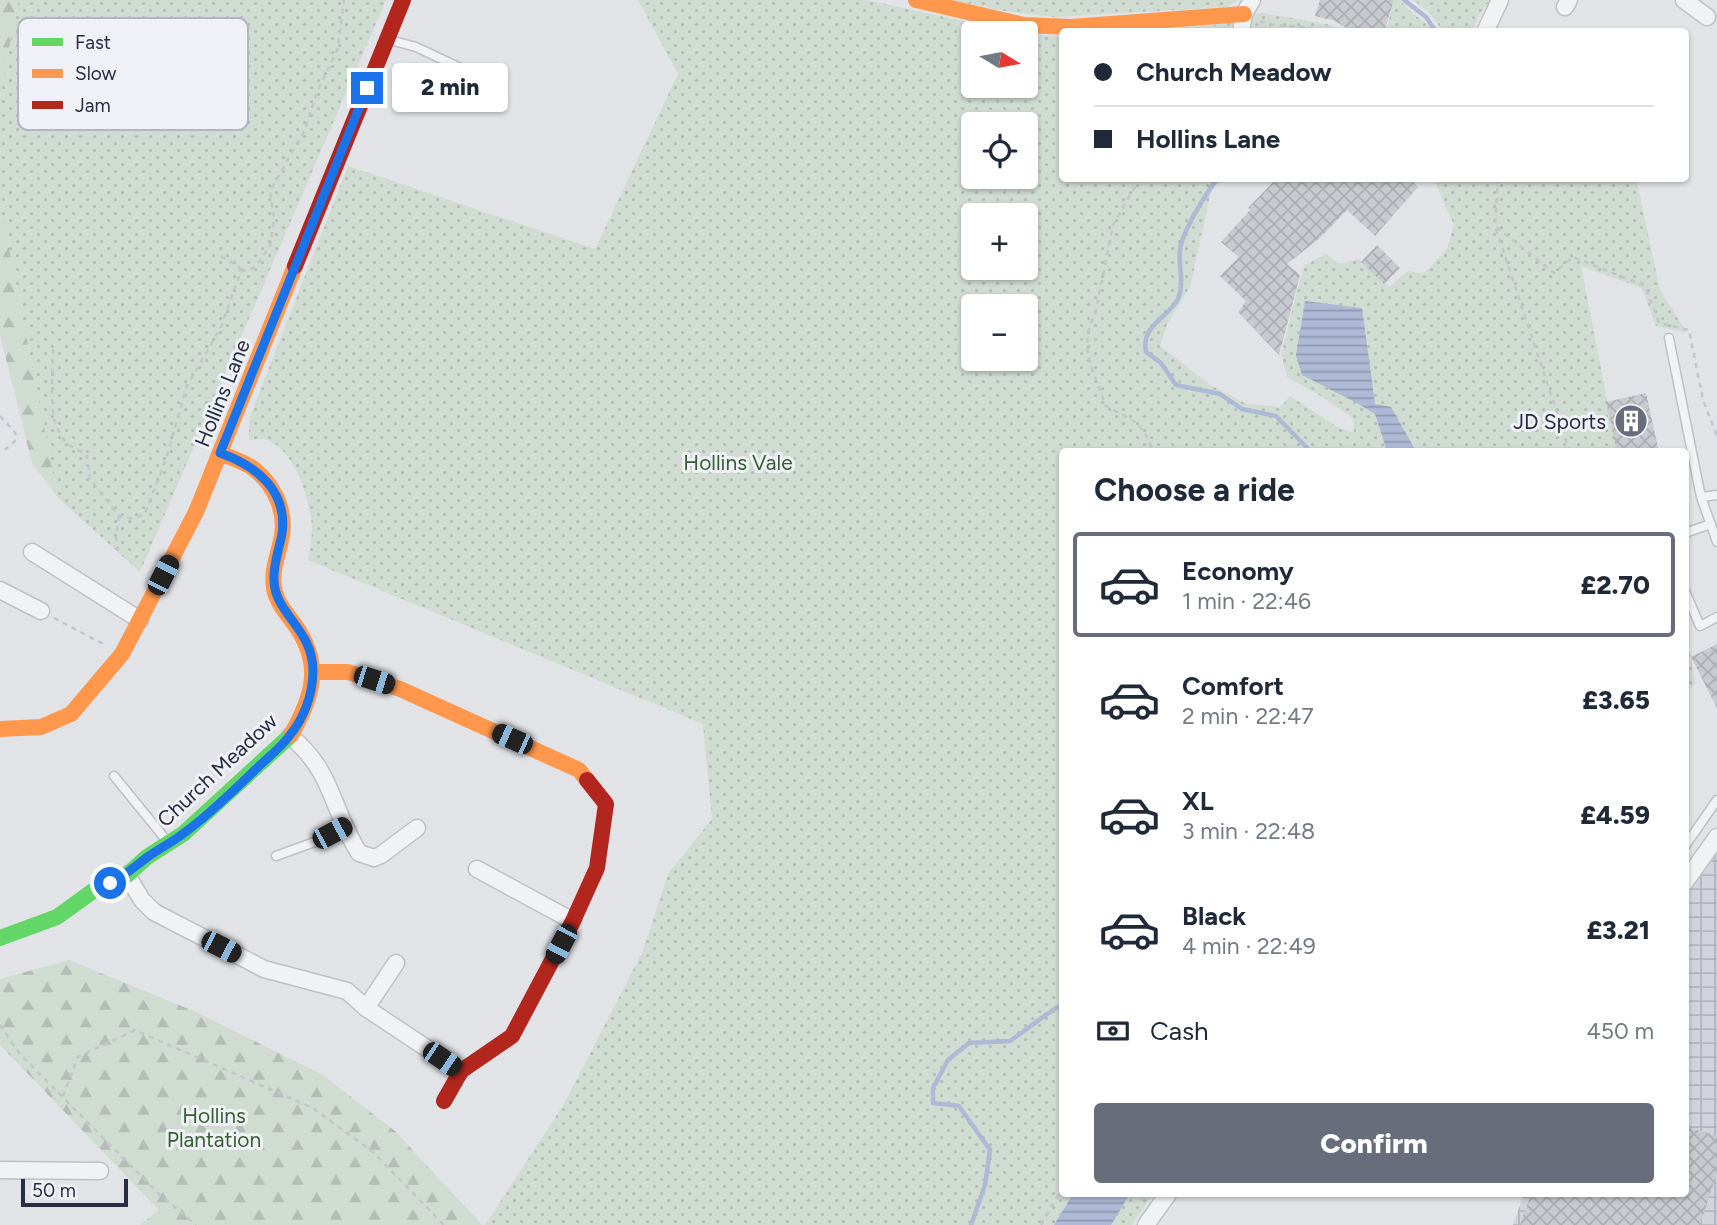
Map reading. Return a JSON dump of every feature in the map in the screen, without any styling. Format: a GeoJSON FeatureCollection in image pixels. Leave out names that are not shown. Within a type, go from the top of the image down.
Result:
{"type":"FeatureCollection","features":[{"type":"Feature","properties":{"kind":"street","name":"Hollins Lane"},"geometry":{"type":"LineString","coordinates":[[0,729],[41,727],[71,714],[122,653],[196,512],[404,0]]}},
{"type":"Feature","properties":{"kind":"street"},"geometry":{"type":"LineString","coordinates":[[916,0],[1024,25],[1071,27],[1248,7],[1242,28]]}},
{"type":"Feature","properties":{"kind":"street"},"geometry":{"type":"LineString","coordinates":[[1487,28],[1500,0]]}},
{"type":"Feature","properties":{"kind":"street"},"geometry":{"type":"LineString","coordinates":[[1684,0],[1707,17]]}},
{"type":"Feature","properties":{"kind":"street","name":"Church Meadow"},"geometry":{"type":"LineString","coordinates":[[0,938],[57,917],[93,891],[127,876],[147,857],[196,824],[290,736],[310,696],[313,672],[307,642],[280,604],[274,590],[274,564],[282,535],[279,501],[269,484],[253,468],[220,453]]}},
{"type":"Feature","properties":{"kind":"street"},"geometry":{"type":"LineString","coordinates":[[32,552],[140,620]]}},
{"type":"Feature","properties":{"kind":"street"},"geometry":{"type":"LineString","coordinates":[[0,590],[41,611]]}},
{"type":"Feature","properties":{"kind":"street"},"geometry":{"type":"LineString","coordinates":[[313,672],[348,672],[400,689],[579,770],[606,804],[597,868],[573,921],[512,1036],[461,1072],[444,1101]]}},
{"type":"Feature","properties":{"kind":"street"},"geometry":{"type":"LineString","coordinates":[[290,736],[305,749],[330,785],[345,827],[359,853],[373,858],[381,855],[417,828]]}},
{"type":"Feature","properties":{"kind":"street"},"geometry":{"type":"LineString","coordinates":[[1689,876],[1717,838]]}},
{"type":"Feature","properties":{"kind":"street"},"geometry":{"type":"LineString","coordinates":[[477,869],[573,921]]}},
{"type":"Feature","properties":{"kind":"street"},"geometry":{"type":"LineString","coordinates":[[127,876],[142,900],[154,912],[264,969],[347,991],[366,1008],[461,1072]]}},
{"type":"Feature","properties":{"kind":"street"},"geometry":{"type":"LineString","coordinates":[[366,1008],[396,963]]}},
{"type":"Feature","properties":{"kind":"street"},"geometry":{"type":"LineString","coordinates":[[0,1170],[100,1171]]}},
{"type":"Feature","properties":{"kind":"street"},"geometry":{"type":"LineString","coordinates":[[1146,1225],[1166,1197]]}},
{"type":"Feature","properties":{"kind":"lane"},"geometry":{"type":"LineString","coordinates":[[387,39],[416,47],[503,88]]}},
{"type":"Feature","properties":{"kind":"lane"},"geometry":{"type":"LineString","coordinates":[[1669,338],[1701,497],[1717,542]]}},
{"type":"Feature","properties":{"kind":"lane"},"geometry":{"type":"LineString","coordinates":[[1701,497],[1717,495]]}},
{"type":"Feature","properties":{"kind":"lane"},"geometry":{"type":"LineString","coordinates":[[1689,532],[1711,524]]}},
{"type":"Feature","properties":{"kind":"lane"},"geometry":{"type":"LineString","coordinates":[[1689,600],[1700,625],[1717,617]]}},
{"type":"Feature","properties":{"kind":"lane"},"geometry":{"type":"LineString","coordinates":[[114,776],[169,844]]}},
{"type":"Feature","properties":{"kind":"lane"},"geometry":{"type":"LineString","coordinates":[[1689,840],[1717,800]]}},
{"type":"Feature","properties":{"kind":"lane"},"geometry":{"type":"LineString","coordinates":[[276,856],[320,840],[345,827]]}},
{"type":"Feature","properties":{"kind":"path"},"geometry":{"type":"LineString","coordinates":[[53,349],[53,409],[55,422],[65,442],[87,456],[90,479],[119,516],[140,517],[145,513],[165,462],[187,386],[221,327],[241,271],[257,265],[270,246],[274,219],[270,191],[305,130],[317,92],[338,48],[344,0]]}},
{"type":"Feature","properties":{"kind":"path"},"geometry":{"type":"LineString","coordinates":[[1248,7],[1271,25],[1303,28]]}},
{"type":"Feature","properties":{"kind":"path"},"geometry":{"type":"LineString","coordinates":[[1138,182],[1114,225],[1086,346],[1106,405],[1134,421],[1152,448]]}},
{"type":"Feature","properties":{"kind":"path"},"geometry":{"type":"LineString","coordinates":[[1498,182],[1495,226],[1569,448]]}},
{"type":"Feature","properties":{"kind":"path"},"geometry":{"type":"LineString","coordinates":[[1495,226],[1554,273],[1573,257],[1645,286],[1660,323],[1689,330],[1703,400],[1717,436]]}},
{"type":"Feature","properties":{"kind":"path"},"geometry":{"type":"LineString","coordinates":[[221,256],[238,266],[241,271]]}},
{"type":"Feature","properties":{"kind":"path"},"geometry":{"type":"LineString","coordinates":[[0,416],[15,433],[17,440],[0,453]]}},
{"type":"Feature","properties":{"kind":"path"},"geometry":{"type":"LineString","coordinates":[[118,551],[116,536],[119,516]]}},
{"type":"Feature","properties":{"kind":"path"},"geometry":{"type":"LineString","coordinates":[[41,611],[122,653]]}},
{"type":"Feature","properties":{"kind":"path"},"geometry":{"type":"LineString","coordinates":[[0,1025],[19,1053],[159,1194],[196,1225]]}},
{"type":"Feature","properties":{"kind":"path"},"geometry":{"type":"LineString","coordinates":[[64,1096],[78,1057],[135,1030],[313,1108],[373,1152],[444,1225]]}},
{"type":"Feature","properties":{"kind":"path"},"geometry":{"type":"LineString","coordinates":[[1041,1225],[1059,1194]]}},
{"type":"Feature","properties":{"kind":"shaded area"},"geometry":{"type":"Polygon","coordinates":[[[1717,853],[1717,1225],[1513,1225],[1523,1197],[1689,1197],[1689,891],[1717,853]]]}},
{"type":"Feature","properties":{"kind":"green space"},"geometry":{"type":"Polygon","coordinates":[[[0,0],[18,0],[0,97],[0,0]]]}},
{"type":"Feature","properties":{"kind":"green space"},"geometry":{"type":"Polygon","coordinates":[[[18,0],[386,0],[140,572],[58,498],[0,203],[0,97],[18,0]]]}},
{"type":"Feature","properties":{"kind":"green space","name":"Hollins Vale"},"geometry":{"type":"Polygon","coordinates":[[[638,0],[866,0],[963,21],[961,21],[961,98],[1038,98],[1038,35],[1059,36],[1059,182],[1219,182],[1211,192],[1190,287],[1167,324],[1160,346],[1210,385],[1247,404],[1281,407],[1290,396],[1339,428],[1354,432],[1353,418],[1287,377],[1281,355],[1305,265],[1326,254],[1340,264],[1358,259],[1389,287],[1408,271],[1423,274],[1447,249],[1454,225],[1435,182],[1637,182],[1660,290],[1687,333],[1656,326],[1642,288],[1581,266],[1616,448],[1059,448],[1059,1197],[1151,1197],[1132,1225],[485,1225],[564,1104],[642,953],[668,874],[712,819],[703,724],[308,560],[312,536],[311,517],[299,477],[275,444],[265,439],[249,440],[249,419],[348,166],[595,249],[678,74],[638,0]]]}},
{"type":"Feature","properties":{"kind":"green space"},"geometry":{"type":"Polygon","coordinates":[[[952,0],[1238,0],[1227,7],[1053,17],[998,10],[952,0]]]}},
{"type":"Feature","properties":{"kind":"green space"},"geometry":{"type":"Polygon","coordinates":[[[1394,0],[1400,0],[1430,28],[1387,28],[1394,0]]]}},
{"type":"Feature","properties":{"kind":"green space"},"geometry":{"type":"Polygon","coordinates":[[[1413,0],[1490,0],[1474,28],[1441,28],[1429,12],[1413,0]]]}},
{"type":"Feature","properties":{"kind":"green space"},"geometry":{"type":"Polygon","coordinates":[[[1262,13],[1337,28],[1175,28],[1221,24],[1262,13]]]}},
{"type":"Feature","properties":{"kind":"green space"},"geometry":{"type":"Polygon","coordinates":[[[0,203],[58,498],[32,463],[0,335],[0,203]]]}},
{"type":"Feature","properties":{"kind":"green space"},"geometry":{"type":"Polygon","coordinates":[[[1689,651],[1691,657],[1695,684],[1689,689],[1689,651]]]}},
{"type":"Feature","properties":{"kind":"green space","name":"Hollins Plantation"},"geometry":{"type":"Polygon","coordinates":[[[69,960],[196,1012],[323,1075],[395,1131],[482,1225],[140,1225],[159,1210],[0,1045],[0,979],[69,960]]]}},
{"type":"Feature","properties":{"kind":"water"},"geometry":{"type":"Polygon","coordinates":[[[1305,301],[1362,308],[1375,404],[1391,407],[1414,448],[1386,448],[1375,414],[1302,375],[1296,355],[1305,301]]]}},
{"type":"Feature","properties":{"kind":"water"},"geometry":{"type":"Polygon","coordinates":[[[1071,1197],[1128,1197],[1111,1225],[1054,1225],[1071,1197]]]}},
{"type":"Feature","properties":{"kind":"building"},"geometry":{"type":"Polygon","coordinates":[[[1320,0],[1394,0],[1385,28],[1346,28],[1335,21],[1315,16],[1320,0]]]}},
{"type":"Feature","properties":{"kind":"building"},"geometry":{"type":"Polygon","coordinates":[[[1273,182],[1413,182],[1418,187],[1375,236],[1347,210],[1321,237],[1287,264],[1300,275],[1279,355],[1238,312],[1246,301],[1220,276],[1239,257],[1221,242],[1250,210],[1248,208],[1273,182]]]}},
{"type":"Feature","properties":{"kind":"building"},"geometry":{"type":"Polygon","coordinates":[[[1377,245],[1400,268],[1384,284],[1361,262],[1377,245]]]}},
{"type":"Feature","properties":{"kind":"building","name":"JD Sports"},"geometry":{"type":"Polygon","coordinates":[[[1646,393],[1658,448],[1616,448],[1606,402],[1646,393]]]}},
{"type":"Feature","properties":{"kind":"building"},"geometry":{"type":"Polygon","coordinates":[[[1717,644],[1717,708],[1691,657],[1717,644]]]}},
{"type":"Feature","properties":{"kind":"building"},"geometry":{"type":"Polygon","coordinates":[[[1689,1127],[1717,1136],[1717,1173],[1700,1225],[1520,1225],[1530,1197],[1689,1197],[1689,1127]]]}},
{"type":"Feature","properties":{"kind":"waterway"},"geometry":{"type":"LineString","coordinates":[[1404,0],[1426,17],[1433,28]]}},
{"type":"Feature","properties":{"kind":"waterway"},"geometry":{"type":"LineString","coordinates":[[1215,182],[1195,213],[1182,242],[1181,287],[1178,299],[1147,335],[1146,352],[1161,363],[1176,385],[1220,394],[1242,409],[1276,416],[1307,448]]}},
{"type":"Feature","properties":{"kind":"waterway"},"geometry":{"type":"LineString","coordinates":[[971,1225],[985,1185],[990,1150],[959,1106],[933,1103],[933,1088],[948,1060],[969,1043],[1010,1041],[1059,1008]]}},
{"type":"Feature","properties":{"kind":"traffic: fast"},"geometry":{"type":"LineString","coordinates":[[0,938],[57,917],[93,891],[127,875],[147,857],[183,834],[291,735]]}},
{"type":"Feature","properties":{"kind":"traffic: slow"},"geometry":{"type":"LineString","coordinates":[[916,0],[1024,25],[1071,27],[1244,14]]}},
{"type":"Feature","properties":{"kind":"traffic: slow"},"geometry":{"type":"LineString","coordinates":[[0,729],[41,727],[71,714],[122,654],[196,512],[295,266]]}},
{"type":"Feature","properties":{"kind":"traffic: slow"},"geometry":{"type":"LineString","coordinates":[[220,453],[246,464],[261,475],[273,490],[280,507],[283,526],[274,568],[274,588],[279,603],[304,640],[312,667],[312,680],[305,707],[291,735]]}},
{"type":"Feature","properties":{"kind":"traffic: slow"},"geometry":{"type":"LineString","coordinates":[[313,672],[348,672],[400,689],[579,770],[587,780]]}},
{"type":"Feature","properties":{"kind":"traffic: jam"},"geometry":{"type":"LineString","coordinates":[[295,266],[403,0]]}},
{"type":"Feature","properties":{"kind":"traffic: jam"},"geometry":{"type":"LineString","coordinates":[[444,1101],[461,1071],[512,1036],[573,921],[597,868],[606,804],[587,780]]}},
{"type":"Feature","properties":{"kind":"place","name":"JD Sports"},"geometry":{"type":"Point","coordinates":[1631,421]}},
{"type":"Feature","properties":{"kind":"route"},"geometry":{"type":"LineString","coordinates":[[110,883],[127,876],[147,857],[196,824],[252,772],[290,736],[310,696],[313,672],[307,642],[280,604],[274,590],[274,564],[282,535],[279,501],[269,484],[253,468],[220,453],[367,88]]}}]}
